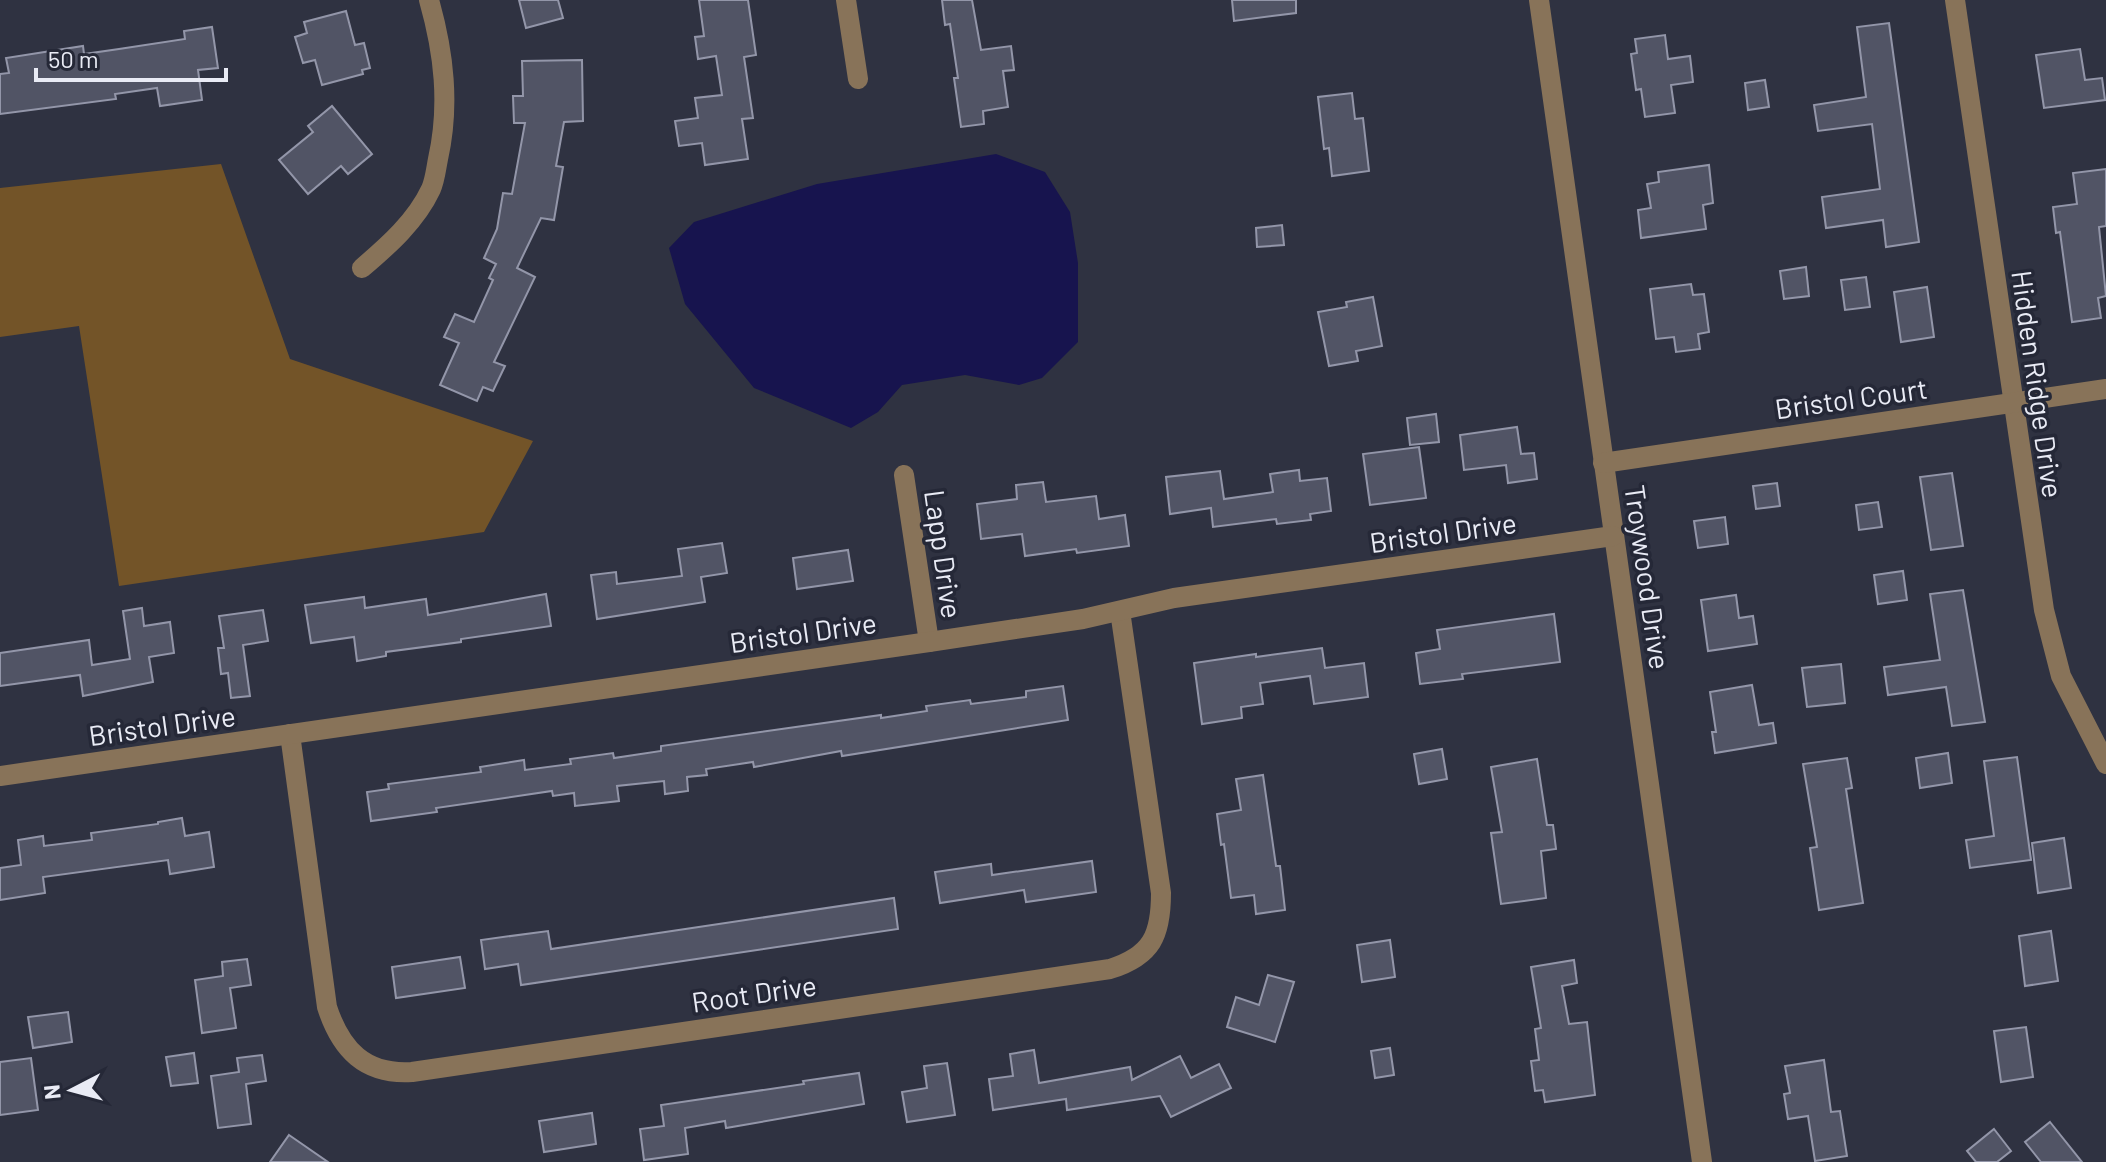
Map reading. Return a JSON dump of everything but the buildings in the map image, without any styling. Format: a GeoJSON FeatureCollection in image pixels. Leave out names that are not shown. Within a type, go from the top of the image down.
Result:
{"type":"FeatureCollection","features":[{"type":"Feature","properties":{"kind":"street"},"geometry":{"type":"LineString","coordinates":[[362,268],[410,223],[432,187],[441,148],[446,102],[444,60],[429,0]]}},
{"type":"Feature","properties":{"kind":"street"},"geometry":{"type":"LineString","coordinates":[[846,0],[858,79]]}},
{"type":"Feature","properties":{"kind":"street","name":"Troywood Drive"},"geometry":{"type":"LineString","coordinates":[[1539,0],[1702,1162]]}},
{"type":"Feature","properties":{"kind":"street","name":"Hidden Ridge Drive"},"geometry":{"type":"LineString","coordinates":[[1955,0],[2047,624],[2061,676],[2106,764]]}},
{"type":"Feature","properties":{"kind":"street","name":"Bristol Court"},"geometry":{"type":"LineString","coordinates":[[1603,463],[2106,389]]}},
{"type":"Feature","properties":{"kind":"street","name":"Lapp Drive"},"geometry":{"type":"LineString","coordinates":[[904,475],[929,642]]}},
{"type":"Feature","properties":{"kind":"street","name":"Bristol Drive"},"geometry":{"type":"LineString","coordinates":[[0,776],[929,642],[1120,611],[1174,598],[1613,536]]}},
{"type":"Feature","properties":{"kind":"street","name":"Root Drive"},"geometry":{"type":"LineString","coordinates":[[290,734],[327,1007],[333,1026],[349,1049],[364,1063],[384,1071],[412,1072],[1110,969],[1139,957],[1152,942],[1161,911],[1161,893],[1120,611]]}},
{"type":"Feature","properties":{"kind":"shaded area"},"geometry":{"type":"Polygon","coordinates":[[[996,154],[1045,172],[1070,212],[1078,263],[1078,342],[1042,378],[1019,385],[965,375],[902,385],[878,412],[851,428],[754,388],[685,304],[669,248],[694,222],[817,184],[996,154]]]}},
{"type":"Feature","properties":{"kind":"shaded area"},"geometry":{"type":"Polygon","coordinates":[[[221,164],[290,359],[533,441],[484,532],[119,586],[79,326],[0,337],[0,188],[221,164]]]}}]}
